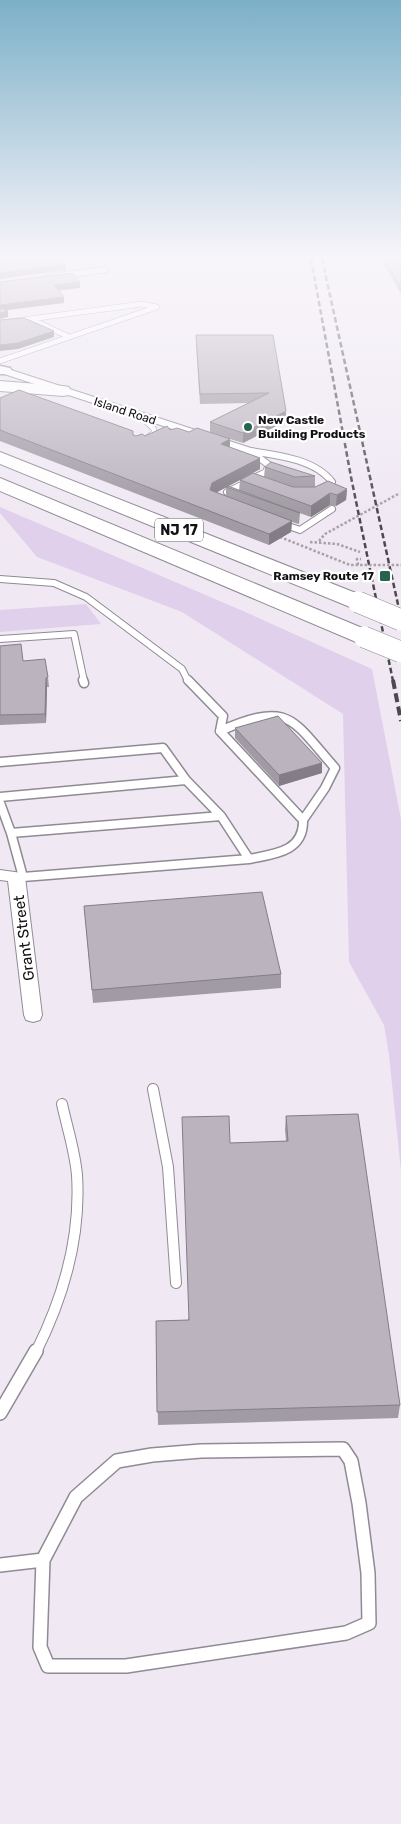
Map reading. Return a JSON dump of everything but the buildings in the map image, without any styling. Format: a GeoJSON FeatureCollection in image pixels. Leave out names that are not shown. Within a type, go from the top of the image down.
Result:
{"type":"FeatureCollection","features":[{"type":"Feature","properties":{"kind":"highway"},"geometry":{"type":"LineString","coordinates":[[1,372],[18,386],[63,391]]}},
{"type":"Feature","properties":{"kind":"highway"},"geometry":{"type":"LineString","coordinates":[[0,451],[74,488]]}},
{"type":"Feature","properties":{"kind":"highway","name":"NJ 17"},"geometry":{"type":"LineString","coordinates":[[0,458],[401,620]]}},
{"type":"Feature","properties":{"kind":"highway","name":"NJ 17"},"geometry":{"type":"LineString","coordinates":[[0,484],[401,652]]}},
{"type":"Feature","properties":{"kind":"highway"},"geometry":{"type":"LineString","coordinates":[[0,492],[86,520]]}},
{"type":"Feature","properties":{"kind":"street","name":"Island Road"},"geometry":{"type":"LineString","coordinates":[[63,391],[139,415],[182,432],[250,451]]}},
{"type":"Feature","properties":{"kind":"street","name":"Grant Street"},"geometry":{"type":"LineString","coordinates":[[13,876],[33,1015]]}},
{"type":"Feature","properties":{"kind":"lane"},"geometry":{"type":"LineString","coordinates":[[1,372],[55,344]]}},
{"type":"Feature","properties":{"kind":"lane"},"geometry":{"type":"LineString","coordinates":[[137,443],[154,433],[154,429],[139,415]]}},
{"type":"Feature","properties":{"kind":"lane"},"geometry":{"type":"LineString","coordinates":[[236,495],[223,494],[266,472],[268,465],[250,451]]}},
{"type":"Feature","properties":{"kind":"lane"},"geometry":{"type":"LineString","coordinates":[[250,451],[276,454],[325,472],[332,482],[331,494]]}},
{"type":"Feature","properties":{"kind":"lane"},"geometry":{"type":"LineString","coordinates":[[252,479],[304,495],[324,491],[332,482]]}},
{"type":"Feature","properties":{"kind":"lane"},"geometry":{"type":"LineString","coordinates":[[269,519],[300,530],[313,523],[332,508]]}},
{"type":"Feature","properties":{"kind":"lane"},"geometry":{"type":"LineString","coordinates":[[300,518],[313,523]]}},
{"type":"Feature","properties":{"kind":"lane"},"geometry":{"type":"LineString","coordinates":[[0,580],[29,580],[54,583],[86,597],[182,669],[189,682],[223,716],[220,731]]}},
{"type":"Feature","properties":{"kind":"lane"},"geometry":{"type":"LineString","coordinates":[[0,639],[74,634],[84,683]]}},
{"type":"Feature","properties":{"kind":"lane"},"geometry":{"type":"LineString","coordinates":[[220,731],[240,722],[262,717],[279,716],[295,723],[334,768],[325,788],[303,820]]}},
{"type":"Feature","properties":{"kind":"lane"},"geometry":{"type":"LineString","coordinates":[[0,803],[11,833],[13,876],[249,860],[282,851],[299,842],[305,831],[303,820],[220,731]]}},
{"type":"Feature","properties":{"kind":"lane"},"geometry":{"type":"LineString","coordinates":[[0,762],[163,748],[186,780],[221,816],[249,860]]}},
{"type":"Feature","properties":{"kind":"lane"},"geometry":{"type":"LineString","coordinates":[[0,797],[186,780]]}},
{"type":"Feature","properties":{"kind":"lane"},"geometry":{"type":"LineString","coordinates":[[11,833],[221,816]]}},
{"type":"Feature","properties":{"kind":"lane"},"geometry":{"type":"LineString","coordinates":[[153,1089],[168,1167],[176,1283]]}},
{"type":"Feature","properties":{"kind":"lane"},"geometry":{"type":"LineString","coordinates":[[0,1413],[32,1361],[55,1312],[70,1263],[77,1217],[77,1174],[62,1104]]}},
{"type":"Feature","properties":{"kind":"lane"},"geometry":{"type":"LineString","coordinates":[[343,1449],[351,1461],[359,1503],[368,1573],[369,1623],[346,1633],[126,1666],[48,1666],[40,1647],[43,1560],[76,1497],[117,1461],[152,1454],[201,1451],[343,1449]]}},
{"type":"Feature","properties":{"kind":"lane"},"geometry":{"type":"LineString","coordinates":[[0,1565],[43,1560]]}},
{"type":"Feature","properties":{"kind":"path"},"geometry":{"type":"LineString","coordinates":[[319,542],[325,534],[400,493]]}},
{"type":"Feature","properties":{"kind":"path"},"geometry":{"type":"LineString","coordinates":[[273,536],[291,544],[319,542],[337,544],[360,552]]}},
{"type":"Feature","properties":{"kind":"path"},"geometry":{"type":"LineString","coordinates":[[279,536],[350,565],[401,565]]}},
{"type":"Feature","properties":{"kind":"path"},"geometry":{"type":"LineString","coordinates":[[358,565],[357,559],[361,559]]}},
{"type":"Feature","properties":{"kind":"shaded area"},"geometry":{"type":"Polygon","coordinates":[[[0,507],[243,611],[372,669],[401,819],[401,1171],[384,1025],[349,962],[343,714],[182,612],[37,557],[0,513],[0,507]]]}},
{"type":"Feature","properties":{"kind":"shaded area"},"geometry":{"type":"Polygon","coordinates":[[[86,604],[101,624],[0,632],[0,610],[86,604]]]}},
{"type":"Feature","properties":{"kind":"railway"},"geometry":{"type":"LineString","coordinates":[[327,344],[351,477],[393,681]]}},
{"type":"Feature","properties":{"kind":"railway"},"geometry":{"type":"LineString","coordinates":[[341,344],[401,618]]}},
{"type":"Feature","properties":{"kind":"railway"},"geometry":{"type":"LineString","coordinates":[[393,680],[401,721]]}},
{"type":"Feature","properties":{"kind":"place","name":"New Castle Building Products"},"geometry":{"type":"Point","coordinates":[248,427]}},
{"type":"Feature","properties":{"kind":"place","name":"Ramsey Route 17"},"geometry":{"type":"Point","coordinates":[385,576]}}]}
